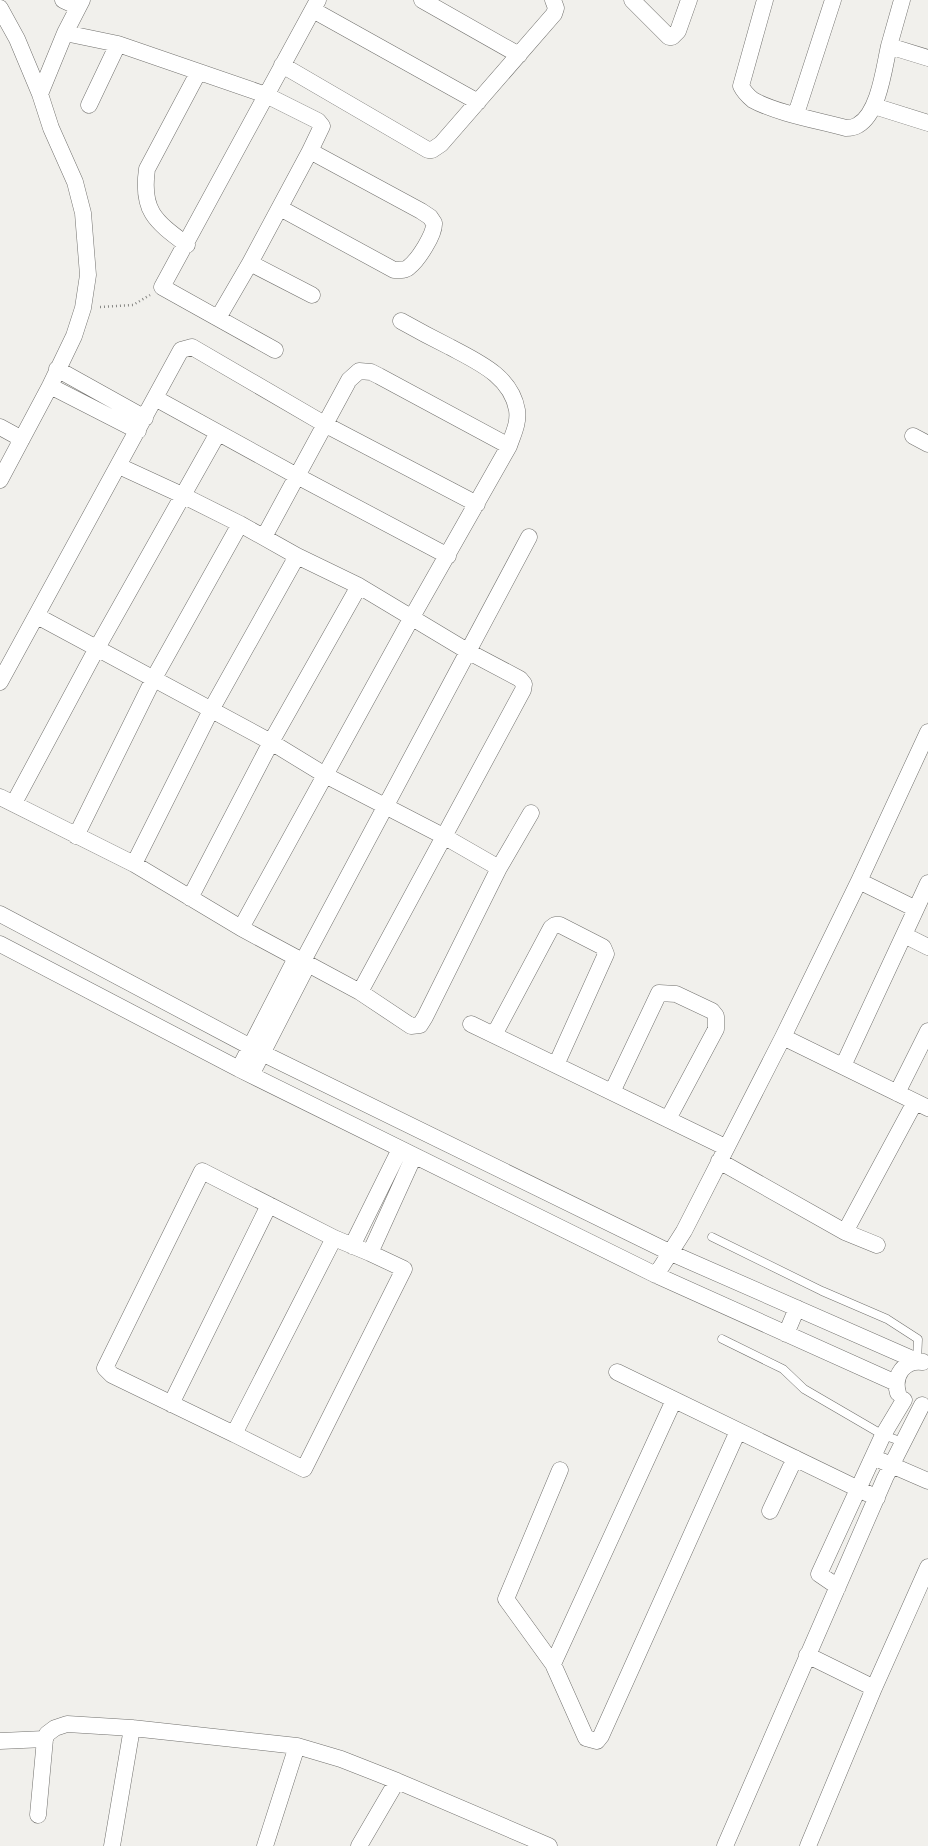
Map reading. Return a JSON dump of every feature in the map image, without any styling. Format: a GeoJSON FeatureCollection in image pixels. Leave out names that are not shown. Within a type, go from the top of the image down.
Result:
{"type":"FeatureCollection","features":[{"type":"Feature","properties":{"kind":"street"},"geometry":{"type":"LineString","coordinates":[[422,0],[519,55]]}},
{"type":"Feature","properties":{"kind":"street"},"geometry":{"type":"LineString","coordinates":[[282,65],[428,150],[437,148],[554,14],[556,8],[553,0]]}},
{"type":"Feature","properties":{"kind":"street"},"geometry":{"type":"LineString","coordinates":[[632,0],[669,36],[672,37],[678,31],[689,0]]}},
{"type":"Feature","properties":{"kind":"street"},"geometry":{"type":"LineString","coordinates":[[765,0],[741,86],[744,92],[753,100],[774,108],[846,128],[857,126],[865,120],[874,106],[902,0]]}},
{"type":"Feature","properties":{"kind":"street"},"geometry":{"type":"LineString","coordinates":[[796,114],[833,0]]}},
{"type":"Feature","properties":{"kind":"street"},"geometry":{"type":"LineString","coordinates":[[40,94],[65,33],[74,2]]}},
{"type":"Feature","properties":{"kind":"street"},"geometry":{"type":"LineString","coordinates":[[276,350],[162,287],[315,5],[478,102]]}},
{"type":"Feature","properties":{"kind":"street"},"geometry":{"type":"LineString","coordinates":[[0,8],[17,39],[40,94],[50,128],[75,182],[83,213],[88,275],[83,308],[74,336],[50,386],[0,480]]}},
{"type":"Feature","properties":{"kind":"street"},"geometry":{"type":"LineString","coordinates":[[65,33],[118,44],[198,73],[266,95],[318,121],[322,126],[280,208],[218,318]]}},
{"type":"Feature","properties":{"kind":"street"},"geometry":{"type":"LineString","coordinates":[[89,105],[118,44]]}},
{"type":"Feature","properties":{"kind":"street"},"geometry":{"type":"LineString","coordinates":[[889,46],[928,58]]}},
{"type":"Feature","properties":{"kind":"street"},"geometry":{"type":"LineString","coordinates":[[186,245],[169,231],[149,210],[145,185],[147,169],[198,73]]}},
{"type":"Feature","properties":{"kind":"street"},"geometry":{"type":"LineString","coordinates":[[874,106],[928,123]]}},
{"type":"Feature","properties":{"kind":"street"},"geometry":{"type":"LineString","coordinates":[[280,208],[394,270],[408,268],[432,235],[434,223],[430,217],[421,210],[310,151]]}},
{"type":"Feature","properties":{"kind":"street"},"geometry":{"type":"LineString","coordinates":[[250,263],[312,295]]}},
{"type":"Feature","properties":{"kind":"street"},"geometry":{"type":"LineString","coordinates":[[241,928],[412,617],[448,556],[509,446],[517,425],[517,411],[513,396],[505,383],[489,368],[401,321]]}},
{"type":"Feature","properties":{"kind":"street"},"geometry":{"type":"LineString","coordinates":[[0,682],[119,466],[178,354],[182,350],[192,347],[326,425],[477,504]]}},
{"type":"Feature","properties":{"kind":"street"},"geometry":{"type":"LineString","coordinates":[[57,370],[141,425]]}},
{"type":"Feature","properties":{"kind":"street"},"geometry":{"type":"LineString","coordinates":[[264,537],[349,380],[354,374],[364,370],[379,376],[509,446]]}},
{"type":"Feature","properties":{"kind":"street"},"geometry":{"type":"LineString","coordinates":[[50,386],[141,425]]}},
{"type":"Feature","properties":{"kind":"street"},"geometry":{"type":"LineString","coordinates":[[155,398],[297,476],[448,556]]}},
{"type":"Feature","properties":{"kind":"street"},"geometry":{"type":"LineString","coordinates":[[0,427],[22,439]]}},
{"type":"Feature","properties":{"kind":"street"},"geometry":{"type":"LineString","coordinates":[[218,433],[97,648],[7,800],[134,864],[241,928],[360,992],[411,1026],[420,1025],[499,868],[532,813]]}},
{"type":"Feature","properties":{"kind":"street"},"geometry":{"type":"LineString","coordinates":[[912,436],[928,444]]}},
{"type":"Feature","properties":{"kind":"street"},"geometry":{"type":"LineString","coordinates":[[119,466],[182,495],[240,524],[297,556],[359,586],[469,652],[520,678],[524,684],[524,690],[360,992]]}},
{"type":"Feature","properties":{"kind":"street"},"geometry":{"type":"LineString","coordinates":[[76,836],[154,678],[240,524]]}},
{"type":"Feature","properties":{"kind":"street"},"geometry":{"type":"LineString","coordinates":[[245,1072],[302,961],[386,808],[529,537]]}},
{"type":"Feature","properties":{"kind":"street"},"geometry":{"type":"LineString","coordinates":[[134,864],[211,710],[297,556]]}},
{"type":"Feature","properties":{"kind":"street"},"geometry":{"type":"LineString","coordinates":[[190,898],[271,742],[359,586]]}},
{"type":"Feature","properties":{"kind":"street"},"geometry":{"type":"LineString","coordinates":[[37,616],[271,742],[325,775],[386,808],[445,837],[499,868]]}},
{"type":"Feature","properties":{"kind":"street"},"geometry":{"type":"LineString","coordinates":[[656,1275],[671,1253],[783,1037],[859,881],[928,732]]}},
{"type":"Feature","properties":{"kind":"street"},"geometry":{"type":"LineString","coordinates":[[859,881],[916,909]]}},
{"type":"Feature","properties":{"kind":"street"},"geometry":{"type":"LineString","coordinates":[[843,1066],[928,883]]}},
{"type":"Feature","properties":{"kind":"street"},"geometry":{"type":"LineString","coordinates":[[0,914],[256,1050],[671,1253],[923,1363]]}},
{"type":"Feature","properties":{"kind":"street"},"geometry":{"type":"LineString","coordinates":[[494,1035],[551,928],[555,925],[560,925],[603,947],[606,954],[556,1065]]}},
{"type":"Feature","properties":{"kind":"street"},"geometry":{"type":"LineString","coordinates":[[904,935],[928,947]]}},
{"type":"Feature","properties":{"kind":"street"},"geometry":{"type":"LineString","coordinates":[[0,944],[245,1072],[656,1275],[896,1383]]}},
{"type":"Feature","properties":{"kind":"street"},"geometry":{"type":"LineString","coordinates":[[612,1092],[659,994],[676,994],[712,1011],[716,1016],[716,1029],[668,1119]]}},
{"type":"Feature","properties":{"kind":"street"},"geometry":{"type":"LineString","coordinates":[[471,1024],[725,1147]]}},
{"type":"Feature","properties":{"kind":"street"},"geometry":{"type":"LineString","coordinates":[[897,1093],[928,1031]]}},
{"type":"Feature","properties":{"kind":"street"},"geometry":{"type":"LineString","coordinates":[[783,1037],[922,1105],[845,1232]]}},
{"type":"Feature","properties":{"kind":"street"},"geometry":{"type":"LineString","coordinates":[[352,1246],[407,1152]]}},
{"type":"Feature","properties":{"kind":"street"},"geometry":{"type":"LineString","coordinates":[[370,1253],[407,1152]]}},
{"type":"Feature","properties":{"kind":"street"},"geometry":{"type":"LineString","coordinates":[[719,1161],[845,1232],[877,1245]]}},
{"type":"Feature","properties":{"kind":"street"},"geometry":{"type":"LineString","coordinates":[[202,1171],[352,1246],[404,1269],[304,1469],[112,1375],[105,1368],[202,1171]]}},
{"type":"Feature","properties":{"kind":"street"},"geometry":{"type":"LineString","coordinates":[[171,1404],[268,1204]]}},
{"type":"Feature","properties":{"kind":"street"},"geometry":{"type":"LineString","coordinates":[[234,1434],[334,1238]]}},
{"type":"Feature","properties":{"kind":"street"},"geometry":{"type":"LineString","coordinates":[[786,1334],[797,1308]]}},
{"type":"Feature","properties":{"kind":"street"},"geometry":{"type":"LineString","coordinates":[[923,1363],[907,1364],[899,1373],[896,1383],[898,1392],[904,1400],[912,1404],[925,1403]]}},
{"type":"Feature","properties":{"kind":"street"},"geometry":{"type":"LineString","coordinates":[[617,1372],[876,1498]]}},
{"type":"Feature","properties":{"kind":"street"},"geometry":{"type":"LineString","coordinates":[[553,1664],[674,1400]]}},
{"type":"Feature","properties":{"kind":"street"},"geometry":{"type":"LineString","coordinates":[[838,1587],[819,1574],[883,1435],[904,1400]]}},
{"type":"Feature","properties":{"kind":"street"},"geometry":{"type":"LineString","coordinates":[[724,1846],[876,1498],[891,1465],[925,1403]]}},
{"type":"Feature","properties":{"kind":"street"},"geometry":{"type":"LineString","coordinates":[[560,1470],[506,1599],[553,1664],[586,1738],[596,1741],[601,1736],[738,1431]]}},
{"type":"Feature","properties":{"kind":"street"},"geometry":{"type":"LineString","coordinates":[[874,1457],[928,1481]]}},
{"type":"Feature","properties":{"kind":"street"},"geometry":{"type":"LineString","coordinates":[[770,1511],[795,1458]]}},
{"type":"Feature","properties":{"kind":"street"},"geometry":{"type":"LineString","coordinates":[[808,1846],[874,1688],[928,1567]]}},
{"type":"Feature","properties":{"kind":"street"},"geometry":{"type":"LineString","coordinates":[[807,1654],[874,1688]]}},
{"type":"Feature","properties":{"kind":"street"},"geometry":{"type":"LineString","coordinates":[[38,1815],[45,1739],[47,1734],[55,1728],[66,1724],[132,1728],[297,1746],[341,1759],[397,1781],[549,1846]]}},
{"type":"Feature","properties":{"kind":"street"},"geometry":{"type":"LineString","coordinates":[[112,1846],[132,1728]]}},
{"type":"Feature","properties":{"kind":"street"},"geometry":{"type":"LineString","coordinates":[[0,1741],[45,1739]]}},
{"type":"Feature","properties":{"kind":"street"},"geometry":{"type":"LineString","coordinates":[[265,1846],[297,1746]]}},
{"type":"Feature","properties":{"kind":"street"},"geometry":{"type":"LineString","coordinates":[[359,1846],[397,1781]]}},
{"type":"Feature","properties":{"kind":"lane"},"geometry":{"type":"LineString","coordinates":[[712,1237],[822,1291],[887,1319],[918,1339],[923,1363]]}},
{"type":"Feature","properties":{"kind":"lane"},"geometry":{"type":"LineString","coordinates":[[722,1339],[784,1369],[804,1388],[883,1435],[903,1442]]}},
{"type":"Feature","properties":{"kind":"path"},"geometry":{"type":"LineString","coordinates":[[83,308],[133,305],[162,287]]}}]}
